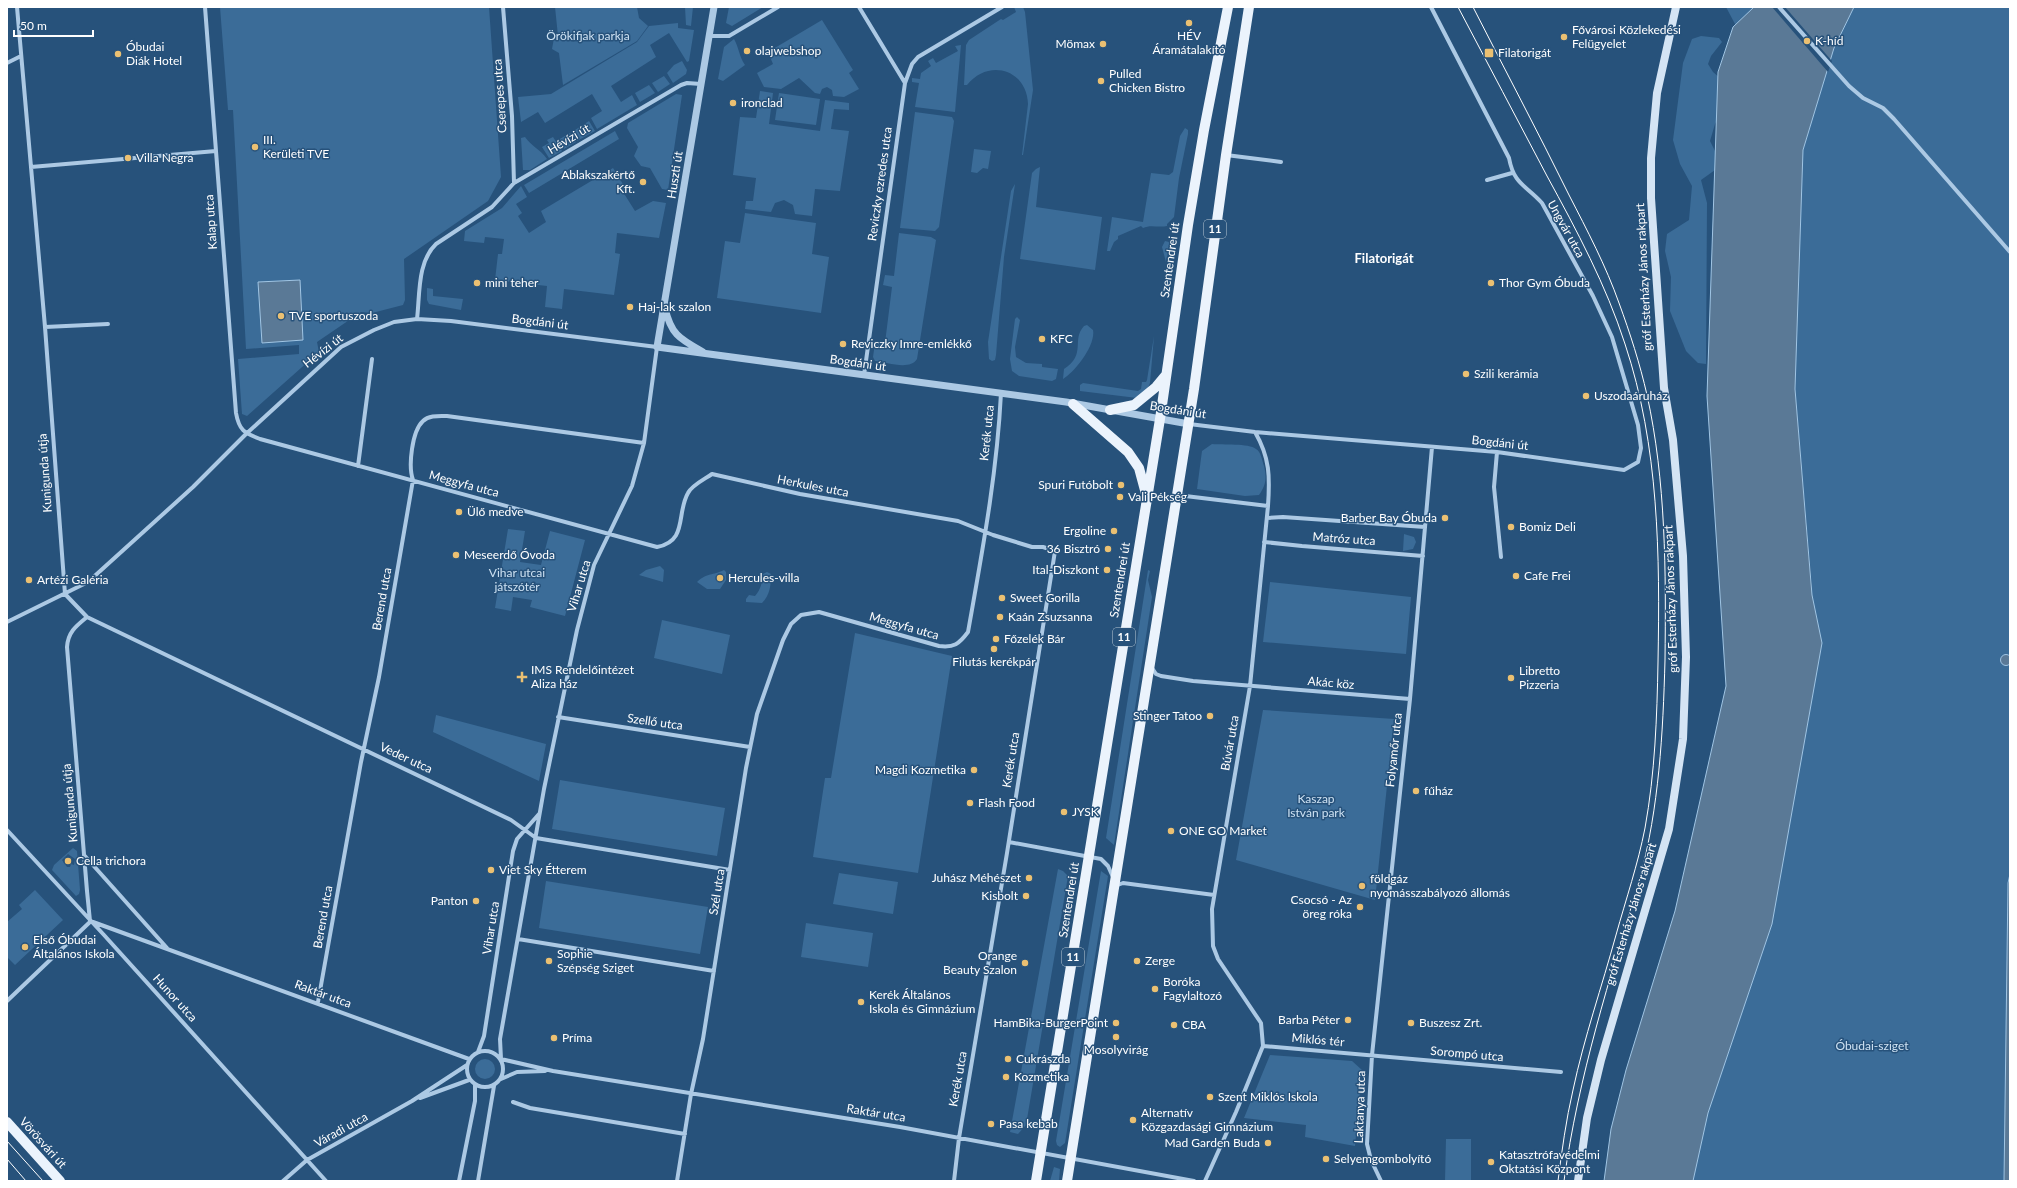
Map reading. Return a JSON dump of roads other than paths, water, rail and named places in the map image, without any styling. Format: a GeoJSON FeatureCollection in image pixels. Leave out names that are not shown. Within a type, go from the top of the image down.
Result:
{"type":"FeatureCollection","features":[{"type":"Feature","properties":{"kind":"main road","name":"Szentendrei út"},"geometry":{"type":"LineString","coordinates":[[1036,1181],[1160,419],[1196,174],[1228,7]]}},
{"type":"Feature","properties":{"kind":"main road","name":"11"},"geometry":{"type":"LineString","coordinates":[[1067,1181],[1150,658],[1189,424],[1226,155],[1249,7]]}},
{"type":"Feature","properties":{"kind":"main road","name":"gróf Esterházy János rakpart"},"geometry":{"type":"LineString","coordinates":[[1578,1181],[1587,1118],[1601,1060],[1669,829],[1683,739],[1686,658],[1683,556],[1673,440],[1664,388],[1651,198],[1651,158],[1657,93],[1676,7]]}},
{"type":"Feature","properties":{"kind":"main road"},"geometry":{"type":"LineString","coordinates":[[1110,410],[1134,405],[1156,387],[1166,376]]}},
{"type":"Feature","properties":{"kind":"main road"},"geometry":{"type":"LineString","coordinates":[[1073,404],[1128,452],[1139,468],[1147,496]]}},
{"type":"Feature","properties":{"kind":"main road","name":"Vörösvári út"},"geometry":{"type":"LineString","coordinates":[[7,1122],[60,1181]]}},
{"type":"Feature","properties":{"kind":"street","name":"Kunigunda útja"},"geometry":{"type":"LineString","coordinates":[[17,7],[45,327],[64,594]]}},
{"type":"Feature","properties":{"kind":"street","name":"Kalap utca"},"geometry":{"type":"LineString","coordinates":[[205,7],[236,413],[238,423],[246,434]]}},
{"type":"Feature","properties":{"kind":"street","name":"Cserepes utca"},"geometry":{"type":"LineString","coordinates":[[503,7],[512,116],[514,184]]}},
{"type":"Feature","properties":{"kind":"street","name":"Huszti út"},"geometry":{"type":"LineString","coordinates":[[657,347],[714,7]]}},
{"type":"Feature","properties":{"kind":"street"},"geometry":{"type":"LineString","coordinates":[[709,36],[729,36],[778,7]]}},
{"type":"Feature","properties":{"kind":"street"},"geometry":{"type":"LineString","coordinates":[[859,7],[905,83]]}},
{"type":"Feature","properties":{"kind":"street","name":"Reviczky ezredes utca"},"geometry":{"type":"LineString","coordinates":[[864,375],[905,83],[912,64],[918,57],[1002,7]]}},
{"type":"Feature","properties":{"kind":"street","name":"Ungvár utca"},"geometry":{"type":"LineString","coordinates":[[1431,7],[1509,158],[1512,172],[1517,181],[1532,192],[1542,203],[1603,316],[1630,392],[1638,424],[1641,454]]}},
{"type":"Feature","properties":{"kind":"street"},"geometry":{"type":"LineString","coordinates":[[1779,7],[1840,77],[1859,95],[1886,110],[2010,252]]}},
{"type":"Feature","properties":{"kind":"street"},"geometry":{"type":"LineString","coordinates":[[7,63],[21,56]]}},
{"type":"Feature","properties":{"kind":"street","name":"Hévízi út"},"geometry":{"type":"LineString","coordinates":[[7,622],[88,582],[193,487],[246,434],[341,347],[374,330],[394,322],[417,319],[423,263],[430,249],[492,207],[514,184],[681,85],[687,83],[701,84]]}},
{"type":"Feature","properties":{"kind":"street"},"geometry":{"type":"LineString","coordinates":[[31,167],[216,151]]}},
{"type":"Feature","properties":{"kind":"street"},"geometry":{"type":"LineString","coordinates":[[1226,155],[1281,162]]}},
{"type":"Feature","properties":{"kind":"street"},"geometry":{"type":"LineString","coordinates":[[1487,180],[1512,172]]}},
{"type":"Feature","properties":{"kind":"street","name":"Bogdáni út"},"geometry":{"type":"LineString","coordinates":[[664,302],[668,323],[674,333],[707,354]]}},
{"type":"Feature","properties":{"kind":"street","name":"Bogdáni út"},"geometry":{"type":"LineString","coordinates":[[417,319],[451,321],[657,347],[1073,404],[1189,424],[1255,432],[1497,452],[1624,470],[1638,462],[1641,454]]}},
{"type":"Feature","properties":{"kind":"street"},"geometry":{"type":"LineString","coordinates":[[45,327],[108,324]]}},
{"type":"Feature","properties":{"kind":"street","name":"Vihar utca"},"geometry":{"type":"LineString","coordinates":[[501,1059],[500,1039],[539,814],[577,630],[594,565],[632,486],[644,443],[657,347]]}},
{"type":"Feature","properties":{"kind":"street"},"geometry":{"type":"LineString","coordinates":[[358,466],[372,359]]}},
{"type":"Feature","properties":{"kind":"street","name":"Kerék utca"},"geometry":{"type":"LineString","coordinates":[[954,1181],[959,1138],[1009,842],[1055,551],[1043,547],[1032,547],[985,532],[1000,425],[1001,394]]}},
{"type":"Feature","properties":{"kind":"street","name":"Berend utca"},"geometry":{"type":"LineString","coordinates":[[318,1002],[363,749],[379,677],[413,480],[410,472],[414,439],[418,427],[424,420],[432,416],[447,416],[644,443]]}},
{"type":"Feature","properties":{"kind":"street","name":"Búvár utca"},"geometry":{"type":"LineString","coordinates":[[1255,432],[1262,444],[1270,477],[1267,518],[1250,686],[1214,895],[1212,917],[1213,946],[1218,959],[1261,1023],[1263,1046]]}},
{"type":"Feature","properties":{"kind":"street","name":"Meggyfa utca"},"geometry":{"type":"LineString","coordinates":[[246,434],[657,547],[668,545],[676,538]]}},
{"type":"Feature","properties":{"kind":"street","name":"Folyamőr utca"},"geometry":{"type":"LineString","coordinates":[[1372,1055],[1410,699],[1432,447]]}},
{"type":"Feature","properties":{"kind":"street"},"geometry":{"type":"LineString","coordinates":[[1497,452],[1494,487],[1501,557]]}},
{"type":"Feature","properties":{"kind":"street","name":"Herkules utca"},"geometry":{"type":"LineString","coordinates":[[676,538],[688,492],[712,474],[807,495],[958,521],[985,532]]}},
{"type":"Feature","properties":{"kind":"street"},"geometry":{"type":"LineString","coordinates":[[1177,495],[1268,506]]}},
{"type":"Feature","properties":{"kind":"street","name":"Matróz utca"},"geometry":{"type":"LineString","coordinates":[[1267,518],[1283,517],[1425,527]]}},
{"type":"Feature","properties":{"kind":"street","name":"Meggyfa utca"},"geometry":{"type":"LineString","coordinates":[[801,615],[811,612],[819,612],[949,648],[960,642],[968,632],[985,532]]}},
{"type":"Feature","properties":{"kind":"street","name":"Matróz utca"},"geometry":{"type":"LineString","coordinates":[[1264,542],[1422,556]]}},
{"type":"Feature","properties":{"kind":"street"},"geometry":{"type":"LineString","coordinates":[[64,594],[87,617]]}},
{"type":"Feature","properties":{"kind":"street","name":"Szél utca"},"geometry":{"type":"LineString","coordinates":[[677,1181],[691,1094],[703,1039],[750,747],[762,698],[783,640],[791,624],[801,615]]}},
{"type":"Feature","properties":{"kind":"street","name":"Kunigunda útja"},"geometry":{"type":"LineString","coordinates":[[87,617],[71,631],[67,638],[67,646],[91,921]]}},
{"type":"Feature","properties":{"kind":"street","name":"Veder utca"},"geometry":{"type":"LineString","coordinates":[[87,617],[511,820],[536,838],[730,870]]}},
{"type":"Feature","properties":{"kind":"street","name":"Akác köz"},"geometry":{"type":"LineString","coordinates":[[1150,658],[1151,665],[1156,674],[1193,681],[1410,699]]}},
{"type":"Feature","properties":{"kind":"street","name":"Szellő utca"},"geometry":{"type":"LineString","coordinates":[[558,718],[750,747]]}},
{"type":"Feature","properties":{"kind":"street","name":"Vihar utca"},"geometry":{"type":"LineString","coordinates":[[478,1052],[484,1036],[513,851],[517,839],[539,814]]}},
{"type":"Feature","properties":{"kind":"street","name":"Hunor utca"},"geometry":{"type":"LineString","coordinates":[[7,830],[326,1181]]}},
{"type":"Feature","properties":{"kind":"street"},"geometry":{"type":"LineString","coordinates":[[1009,842],[1100,859],[1108,866],[1113,878],[1113,890]]}},
{"type":"Feature","properties":{"kind":"street","name":"Raktár utca"},"geometry":{"type":"LineString","coordinates":[[84,854],[168,949]]}},
{"type":"Feature","properties":{"kind":"street"},"geometry":{"type":"LineString","coordinates":[[1113,890],[1117,885],[1123,883],[1214,895]]}},
{"type":"Feature","properties":{"kind":"street"},"geometry":{"type":"LineString","coordinates":[[7,1001],[91,921]]}},
{"type":"Feature","properties":{"kind":"street","name":"Raktár utca"},"geometry":{"type":"LineString","coordinates":[[91,921],[318,1002],[469,1059]]}},
{"type":"Feature","properties":{"kind":"street"},"geometry":{"type":"LineString","coordinates":[[518,939],[714,971]]}},
{"type":"Feature","properties":{"kind":"street"},"geometry":{"type":"LineString","coordinates":[[1205,1181],[1236,1112],[1263,1046]]}},
{"type":"Feature","properties":{"kind":"street","name":"Miklós tér"},"geometry":{"type":"LineString","coordinates":[[1263,1046],[1372,1055]]}},
{"type":"Feature","properties":{"kind":"street"},"geometry":{"type":"LineString","coordinates":[[486,1051],[494,1053],[501,1059],[504,1069],[501,1079],[494,1086],[484,1088],[475,1085],[469,1080],[466,1072],[467,1065],[469,1059],[478,1052],[486,1051]]}},
{"type":"Feature","properties":{"kind":"street","name":"Sorompó utca"},"geometry":{"type":"LineString","coordinates":[[1372,1055],[1561,1072]]}},
{"type":"Feature","properties":{"kind":"street","name":"Laktanya utca"},"geometry":{"type":"LineString","coordinates":[[1372,1055],[1367,1144],[1371,1160],[1381,1181]]}},
{"type":"Feature","properties":{"kind":"street","name":"Raktár utca"},"geometry":{"type":"LineString","coordinates":[[501,1059],[553,1071],[959,1138],[1194,1181]]}},
{"type":"Feature","properties":{"kind":"street","name":"Váradi utca"},"geometry":{"type":"LineString","coordinates":[[283,1181],[307,1160],[412,1102],[467,1065]]}},
{"type":"Feature","properties":{"kind":"street","name":"Raktár utca"},"geometry":{"type":"LineString","coordinates":[[501,1079],[527,1071],[553,1071]]}},
{"type":"Feature","properties":{"kind":"street","name":"Váradi utca"},"geometry":{"type":"LineString","coordinates":[[412,1102],[469,1080]]}},
{"type":"Feature","properties":{"kind":"street"},"geometry":{"type":"LineString","coordinates":[[459,1181],[475,1101],[475,1085]]}},
{"type":"Feature","properties":{"kind":"street"},"geometry":{"type":"LineString","coordinates":[[478,1181],[494,1086]]}},
{"type":"Feature","properties":{"kind":"street"},"geometry":{"type":"LineString","coordinates":[[513,1102],[530,1108],[685,1134]]}},
{"type":"Feature","properties":{"kind":"tram line"},"geometry":{"type":"LineString","coordinates":[[1458,7],[1580,238],[1609,301],[1625,344],[1645,422],[1655,501],[1659,622],[1655,745],[1651,787],[1645,828],[1635,868],[1577,1071],[1566,1124],[1558,1181]]}},
{"type":"Feature","properties":{"kind":"tram line"},"geometry":{"type":"LineString","coordinates":[[1473,7],[1589,235],[1614,289],[1627,326],[1647,395],[1658,460],[1664,527],[1665,660],[1663,715],[1659,770],[1652,824],[1640,878],[1606,990],[1586,1066],[1570,1142],[1564,1181]]}},
{"type":"Feature","properties":{"kind":"tram line"},"geometry":{"type":"LineString","coordinates":[[7,1141],[43,1181]]}},
{"type":"Feature","properties":{"kind":"tram line"},"geometry":{"type":"LineString","coordinates":[[7,1159],[26,1181]]}},
{"type":"Feature","properties":{"kind":"place","name":"HÉV Áramátalakító"},"geometry":{"type":"Point","coordinates":[1189,23]}},
{"type":"Feature","properties":{"kind":"place","name":"Fővárosi Közlekedési Felügyelet"},"geometry":{"type":"Point","coordinates":[1564,37]}},
{"type":"Feature","properties":{"kind":"place","name":"K-híd"},"geometry":{"type":"Point","coordinates":[1807,41]}},
{"type":"Feature","properties":{"kind":"place","name":"Mömax"},"geometry":{"type":"Point","coordinates":[1103,44]}},
{"type":"Feature","properties":{"kind":"place","name":"olajwebshop"},"geometry":{"type":"Point","coordinates":[747,51]}},
{"type":"Feature","properties":{"kind":"place","name":"Filatorigát"},"geometry":{"type":"Point","coordinates":[1489,53]}},
{"type":"Feature","properties":{"kind":"place","name":"Óbudai Diák Hotel"},"geometry":{"type":"Point","coordinates":[118,54]}},
{"type":"Feature","properties":{"kind":"place","name":"Pulled Chicken Bistro"},"geometry":{"type":"Point","coordinates":[1101,81]}},
{"type":"Feature","properties":{"kind":"place","name":"ironclad"},"geometry":{"type":"Point","coordinates":[733,103]}},
{"type":"Feature","properties":{"kind":"place","name":"III. Kerületi TVE"},"geometry":{"type":"Point","coordinates":[255,147]}},
{"type":"Feature","properties":{"kind":"place","name":"Villa Negra"},"geometry":{"type":"Point","coordinates":[128,158]}},
{"type":"Feature","properties":{"kind":"place","name":"Ablakszakértő Kft."},"geometry":{"type":"Point","coordinates":[643,182]}},
{"type":"Feature","properties":{"kind":"place","name":"mini teher"},"geometry":{"type":"Point","coordinates":[477,283]}},
{"type":"Feature","properties":{"kind":"place","name":"Thor Gym Óbuda"},"geometry":{"type":"Point","coordinates":[1491,283]}},
{"type":"Feature","properties":{"kind":"place","name":"Haj-lak szalon"},"geometry":{"type":"Point","coordinates":[630,307]}},
{"type":"Feature","properties":{"kind":"place","name":"TVE sportuszoda"},"geometry":{"type":"Point","coordinates":[281,316]}},
{"type":"Feature","properties":{"kind":"place","name":"KFC"},"geometry":{"type":"Point","coordinates":[1042,339]}},
{"type":"Feature","properties":{"kind":"place","name":"Reviczky Imre-emlékkő"},"geometry":{"type":"Point","coordinates":[843,344]}},
{"type":"Feature","properties":{"kind":"place","name":"Szili kerámia"},"geometry":{"type":"Point","coordinates":[1466,374]}},
{"type":"Feature","properties":{"kind":"place","name":"Uszodaáruház"},"geometry":{"type":"Point","coordinates":[1586,396]}},
{"type":"Feature","properties":{"kind":"place","name":"Spuri Futóbolt"},"geometry":{"type":"Point","coordinates":[1121,485]}},
{"type":"Feature","properties":{"kind":"place","name":"Vali Pékség"},"geometry":{"type":"Point","coordinates":[1120,497]}},
{"type":"Feature","properties":{"kind":"place","name":"Ülő medve"},"geometry":{"type":"Point","coordinates":[459,512]}},
{"type":"Feature","properties":{"kind":"place","name":"Barber Bay Óbuda"},"geometry":{"type":"Point","coordinates":[1445,518]}},
{"type":"Feature","properties":{"kind":"place","name":"Bomiz Deli"},"geometry":{"type":"Point","coordinates":[1511,527]}},
{"type":"Feature","properties":{"kind":"place","name":"Ergoline"},"geometry":{"type":"Point","coordinates":[1114,531]}},
{"type":"Feature","properties":{"kind":"place","name":"36 Bisztró"},"geometry":{"type":"Point","coordinates":[1108,549]}},
{"type":"Feature","properties":{"kind":"place","name":"Meseerdő Óvoda"},"geometry":{"type":"Point","coordinates":[456,555]}},
{"type":"Feature","properties":{"kind":"place","name":"Ital-Diszkont"},"geometry":{"type":"Point","coordinates":[1107,570]}},
{"type":"Feature","properties":{"kind":"place","name":"Cafe Frei"},"geometry":{"type":"Point","coordinates":[1516,576]}},
{"type":"Feature","properties":{"kind":"place","name":"Hercules-villa"},"geometry":{"type":"Point","coordinates":[720,578]}},
{"type":"Feature","properties":{"kind":"place","name":"Artézi Galéria"},"geometry":{"type":"Point","coordinates":[29,580]}},
{"type":"Feature","properties":{"kind":"place","name":"Sweet Gorilla"},"geometry":{"type":"Point","coordinates":[1002,598]}},
{"type":"Feature","properties":{"kind":"place","name":"Kaán Zsuzsanna"},"geometry":{"type":"Point","coordinates":[1000,617]}},
{"type":"Feature","properties":{"kind":"place","name":"Főzelék Bár"},"geometry":{"type":"Point","coordinates":[996,639]}},
{"type":"Feature","properties":{"kind":"place","name":"Filutás kerékpár"},"geometry":{"type":"Point","coordinates":[994,649]}},
{"type":"Feature","properties":{"kind":"place","name":"IMS Rendelőintézet Aliza ház"},"geometry":{"type":"Point","coordinates":[522,677]}},
{"type":"Feature","properties":{"kind":"place","name":"Libretto Pizzeria"},"geometry":{"type":"Point","coordinates":[1511,678]}},
{"type":"Feature","properties":{"kind":"place","name":"Stinger Tatoo"},"geometry":{"type":"Point","coordinates":[1210,716]}},
{"type":"Feature","properties":{"kind":"place","name":"Magdi Kozmetika"},"geometry":{"type":"Point","coordinates":[974,770]}},
{"type":"Feature","properties":{"kind":"place","name":"fűház"},"geometry":{"type":"Point","coordinates":[1416,791]}},
{"type":"Feature","properties":{"kind":"place","name":"Flash Food"},"geometry":{"type":"Point","coordinates":[970,803]}},
{"type":"Feature","properties":{"kind":"place","name":"JYSK"},"geometry":{"type":"Point","coordinates":[1064,812]}},
{"type":"Feature","properties":{"kind":"place","name":"ONE GO Market"},"geometry":{"type":"Point","coordinates":[1171,831]}},
{"type":"Feature","properties":{"kind":"place","name":"Cella trichora"},"geometry":{"type":"Point","coordinates":[68,861]}},
{"type":"Feature","properties":{"kind":"place","name":"Viet Sky Étterem"},"geometry":{"type":"Point","coordinates":[491,870]}},
{"type":"Feature","properties":{"kind":"place","name":"Juhász Méhészet"},"geometry":{"type":"Point","coordinates":[1029,878]}},
{"type":"Feature","properties":{"kind":"place","name":"földgáz nyomásszabályozó állomás"},"geometry":{"type":"Point","coordinates":[1362,886]}},
{"type":"Feature","properties":{"kind":"place","name":"Kisbolt"},"geometry":{"type":"Point","coordinates":[1026,896]}},
{"type":"Feature","properties":{"kind":"place","name":"Panton"},"geometry":{"type":"Point","coordinates":[476,901]}},
{"type":"Feature","properties":{"kind":"place","name":"Csocsó - Az öreg róka"},"geometry":{"type":"Point","coordinates":[1360,907]}},
{"type":"Feature","properties":{"kind":"place","name":"Első Óbudai Általános Iskola"},"geometry":{"type":"Point","coordinates":[25,947]}},
{"type":"Feature","properties":{"kind":"place","name":"Sophie Szépség Sziget"},"geometry":{"type":"Point","coordinates":[549,961]}},
{"type":"Feature","properties":{"kind":"place","name":"Zerge"},"geometry":{"type":"Point","coordinates":[1137,961]}},
{"type":"Feature","properties":{"kind":"place","name":"Orange Beauty Szalon"},"geometry":{"type":"Point","coordinates":[1025,963]}},
{"type":"Feature","properties":{"kind":"place","name":"Boróka Fagylaltozó"},"geometry":{"type":"Point","coordinates":[1155,989]}},
{"type":"Feature","properties":{"kind":"place","name":"Kerék Általános Iskola és Gimnázium"},"geometry":{"type":"Point","coordinates":[861,1002]}},
{"type":"Feature","properties":{"kind":"place","name":"Barba Péter"},"geometry":{"type":"Point","coordinates":[1348,1020]}},
{"type":"Feature","properties":{"kind":"place","name":"HamBika-BurgerPoint"},"geometry":{"type":"Point","coordinates":[1116,1023]}},
{"type":"Feature","properties":{"kind":"place","name":"Buszesz Zrt."},"geometry":{"type":"Point","coordinates":[1411,1023]}},
{"type":"Feature","properties":{"kind":"place","name":"CBA"},"geometry":{"type":"Point","coordinates":[1174,1025]}},
{"type":"Feature","properties":{"kind":"place","name":"Mosolyvirág"},"geometry":{"type":"Point","coordinates":[1116,1037]}},
{"type":"Feature","properties":{"kind":"place","name":"Príma"},"geometry":{"type":"Point","coordinates":[554,1038]}},
{"type":"Feature","properties":{"kind":"place","name":"Cukrászda"},"geometry":{"type":"Point","coordinates":[1008,1059]}},
{"type":"Feature","properties":{"kind":"place","name":"Kozmetika"},"geometry":{"type":"Point","coordinates":[1006,1077]}},
{"type":"Feature","properties":{"kind":"place","name":"Szent Miklós Iskola"},"geometry":{"type":"Point","coordinates":[1210,1097]}},
{"type":"Feature","properties":{"kind":"place","name":"Alternatív Közgazdasági Gimnázium"},"geometry":{"type":"Point","coordinates":[1133,1120]}},
{"type":"Feature","properties":{"kind":"place","name":"Pasa kebab"},"geometry":{"type":"Point","coordinates":[991,1124]}},
{"type":"Feature","properties":{"kind":"place","name":"Mad Garden Buda"},"geometry":{"type":"Point","coordinates":[1268,1143]}},
{"type":"Feature","properties":{"kind":"place","name":"Selyemgombolyító"},"geometry":{"type":"Point","coordinates":[1326,1159]}},
{"type":"Feature","properties":{"kind":"place","name":"Katasztrófavédelmi Oktatási Központ"},"geometry":{"type":"Point","coordinates":[1491,1162]}},
{"type":"Feature","properties":{"kind":"district","name":"Filatorigát"},"geometry":{"type":"Point","coordinates":[1384,258]}},
{"type":"Feature","properties":{"kind":"park label","name":"Örökifjak parkja"},"geometry":{"type":"Point","coordinates":[588,36]}},
{"type":"Feature","properties":{"kind":"park label","name":"Vihar utcai játszótér"},"geometry":{"type":"Point","coordinates":[517,580]}},
{"type":"Feature","properties":{"kind":"park label","name":"Kaszap István park"},"geometry":{"type":"Point","coordinates":[1316,806]}},
{"type":"Feature","properties":{"kind":"park label","name":"Óbudai-sziget"},"geometry":{"type":"Point","coordinates":[1872,1046]}}]}
